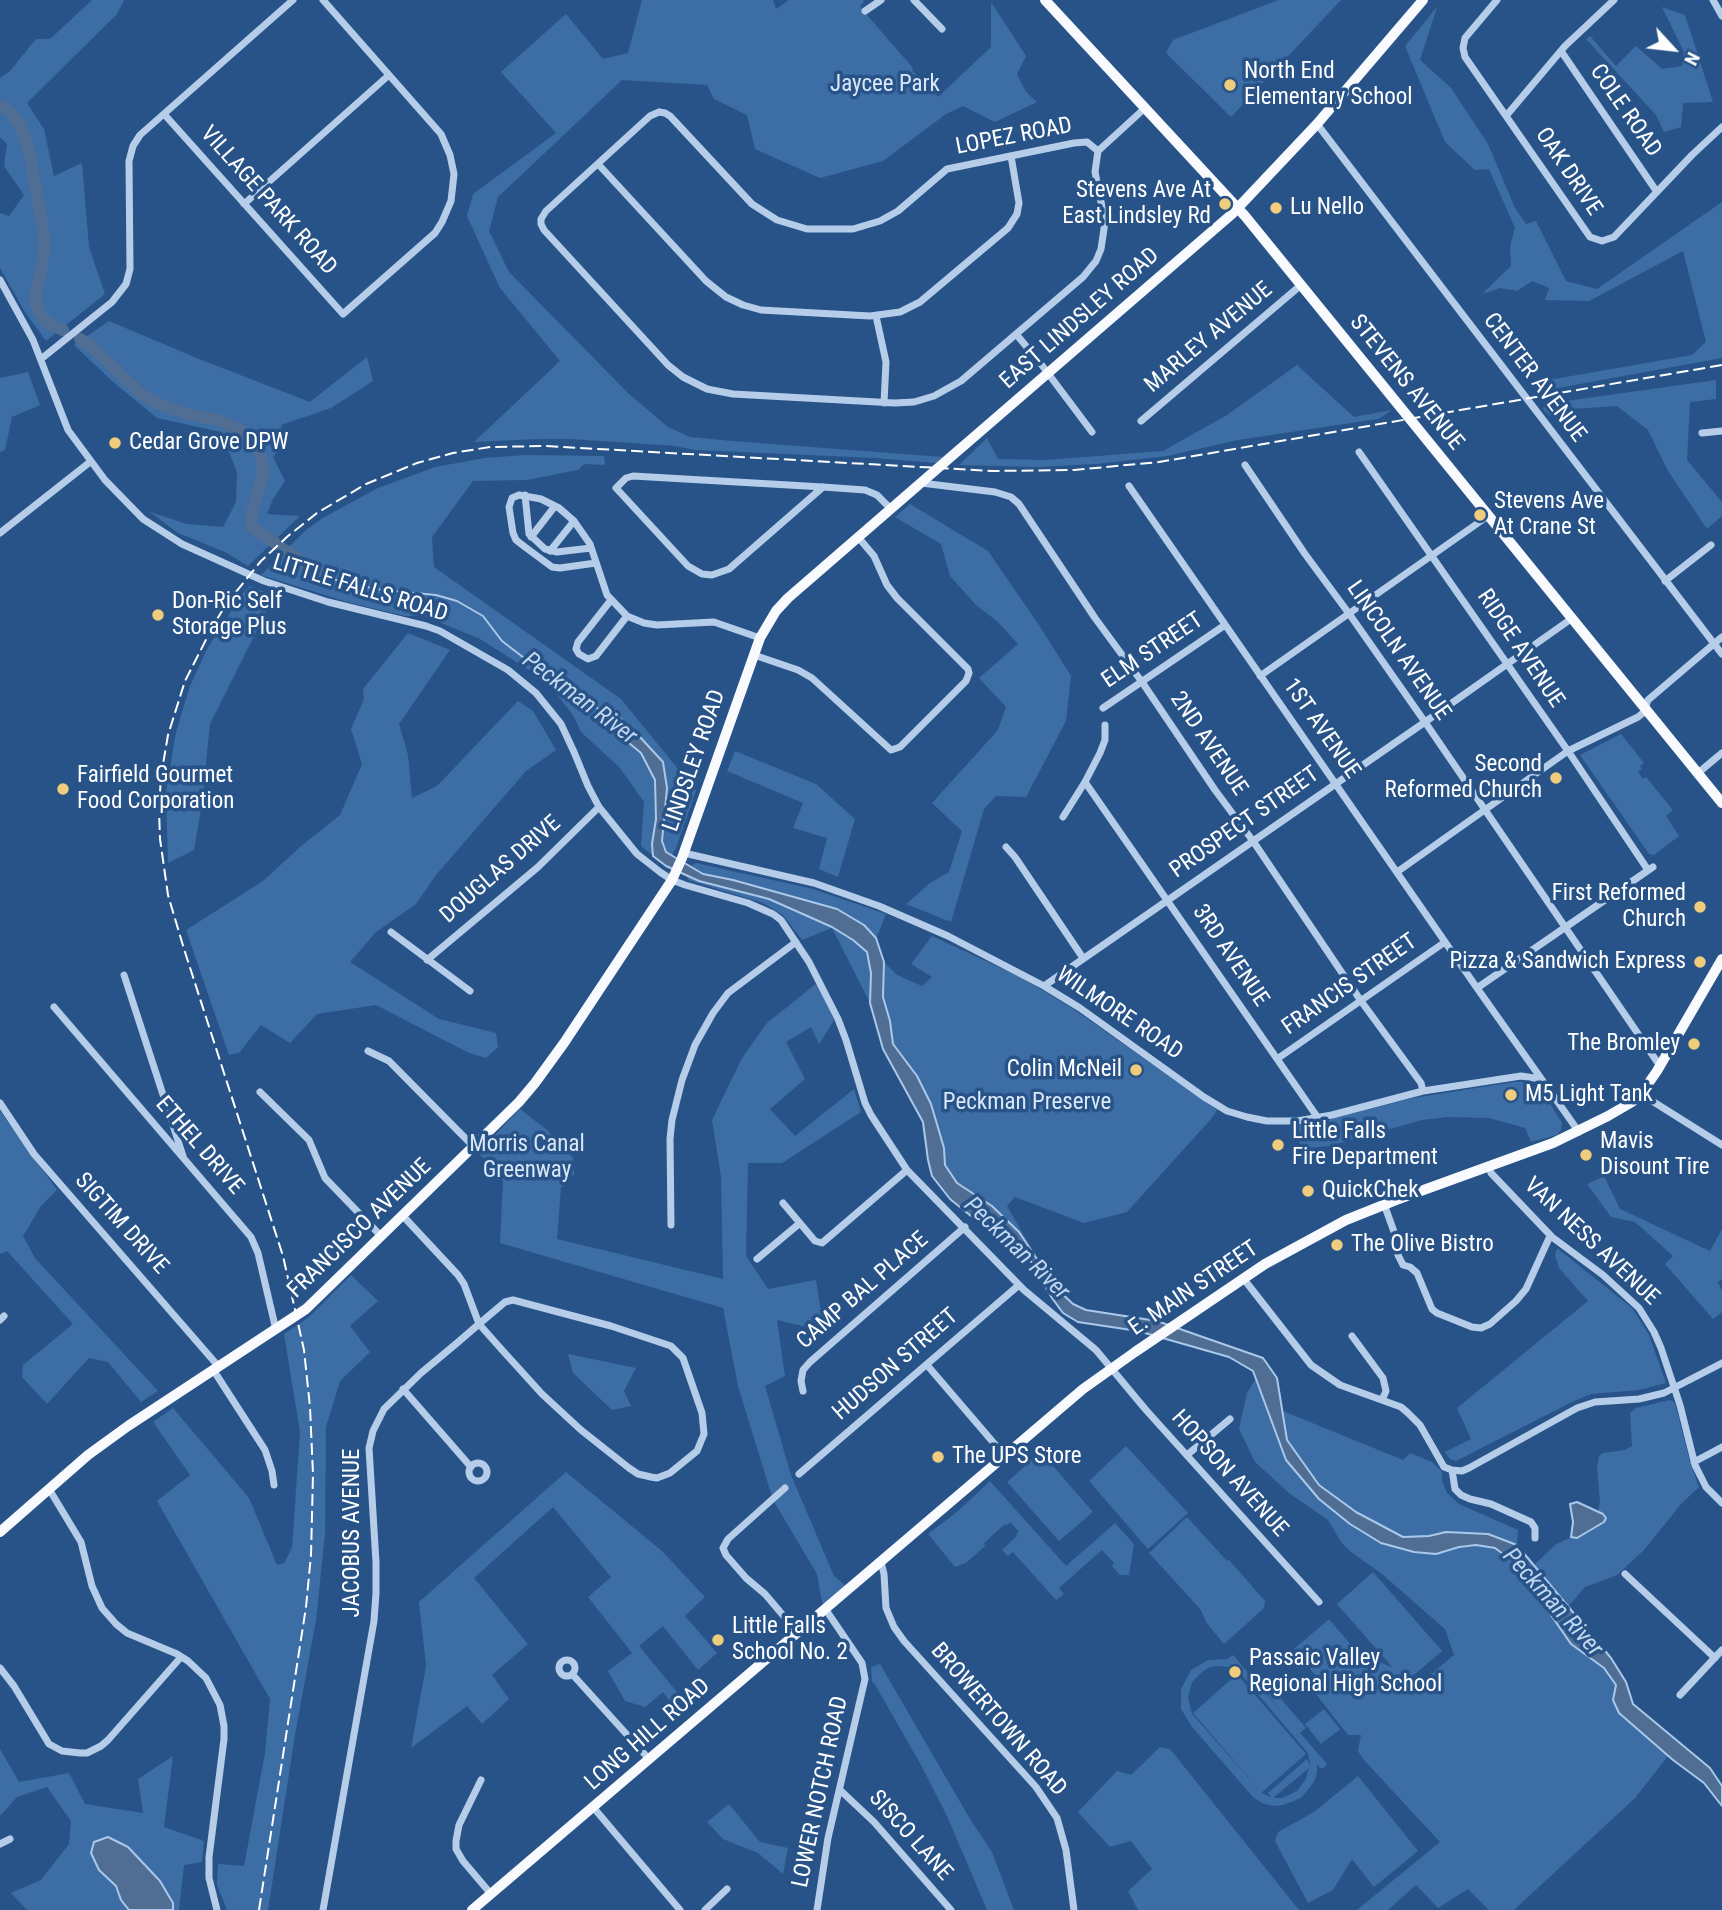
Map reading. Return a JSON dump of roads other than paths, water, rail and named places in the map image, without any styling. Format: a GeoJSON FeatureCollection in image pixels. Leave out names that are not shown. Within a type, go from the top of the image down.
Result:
{"type":"FeatureCollection","features":[{"type":"Feature","properties":{"kind":"main road","name":"STEVENS AVENUE"},"geometry":{"type":"LineString","coordinates":[[1045,0],[1238,209],[1722,803]]}},
{"type":"Feature","properties":{"kind":"main road","name":"EAST LINDSLEY ROAD"},"geometry":{"type":"LineString","coordinates":[[754,655],[767,624],[782,604],[1238,209],[1317,124],[1423,0]]}},
{"type":"Feature","properties":{"kind":"main road","name":"LINDSLEY ROAD"},"geometry":{"type":"LineString","coordinates":[[673,877],[754,655]]}},
{"type":"Feature","properties":{"kind":"main road","name":"FRANCISCO AVENUE"},"geometry":{"type":"LineString","coordinates":[[0,1531],[88,1455],[306,1309],[474,1147],[535,1083],[673,877]]}},
{"type":"Feature","properties":{"kind":"main road","name":"E. MAIN STREET"},"geometry":{"type":"LineString","coordinates":[[881,1562],[1083,1389],[1243,1278],[1302,1242],[1352,1217],[1553,1143],[1618,1111],[1640,1094],[1660,1066],[1722,959]]}},
{"type":"Feature","properties":{"kind":"main road","name":"LONG HILL ROAD"},"geometry":{"type":"LineString","coordinates":[[472,1910],[881,1562]]}},
{"type":"Feature","properties":{"kind":"street"},"geometry":{"type":"LineString","coordinates":[[41,359],[112,302],[127,284],[130,269],[130,156],[140,135],[293,0]]}},
{"type":"Feature","properties":{"kind":"street"},"geometry":{"type":"LineString","coordinates":[[244,204],[389,75],[323,0]]}},
{"type":"Feature","properties":{"kind":"street"},"geometry":{"type":"LineString","coordinates":[[865,11],[881,0]]}},
{"type":"Feature","properties":{"kind":"street"},"geometry":{"type":"LineString","coordinates":[[914,0],[942,29]]}},
{"type":"Feature","properties":{"kind":"street","name":"OAK DRIVE"},"geometry":{"type":"LineString","coordinates":[[1497,0],[1466,36],[1463,45],[1466,59],[1587,234],[1594,239],[1606,240],[1614,237],[1722,127]]}},
{"type":"Feature","properties":{"kind":"street"},"geometry":{"type":"LineString","coordinates":[[1506,116],[1560,51],[1614,0]]}},
{"type":"Feature","properties":{"kind":"street"},"geometry":{"type":"LineString","coordinates":[[1713,0],[1722,16]]}},
{"type":"Feature","properties":{"kind":"street","name":"COLE ROAD"},"geometry":{"type":"LineString","coordinates":[[1560,51],[1657,192]]}},
{"type":"Feature","properties":{"kind":"street","name":"VILLAGE PARK ROAD"},"geometry":{"type":"LineString","coordinates":[[164,114],[342,314],[430,238],[442,222],[452,194],[452,162],[441,134],[389,75]]}},
{"type":"Feature","properties":{"kind":"street"},"geometry":{"type":"LineString","coordinates":[[1010,156],[1019,198],[1017,214],[1008,228],[926,298],[900,312],[876,316],[761,310],[726,298],[706,281],[598,163],[544,213],[541,225],[675,372],[699,386],[724,393],[884,403],[914,402],[943,392],[961,381],[1083,277],[1099,255],[1104,236],[1105,222],[1095,172],[1098,151],[1145,108]]}},
{"type":"Feature","properties":{"kind":"street","name":"LOPEZ ROAD"},"geometry":{"type":"LineString","coordinates":[[598,163],[650,116],[665,113],[759,210],[797,227],[844,230],[872,224],[889,216],[947,169],[1074,143],[1087,142],[1098,151]]}},
{"type":"Feature","properties":{"kind":"street","name":"CENTER AVENUE"},"geometry":{"type":"LineString","coordinates":[[1317,124],[1722,654]]}},
{"type":"Feature","properties":{"kind":"street","name":"LITTLE FALLS ROAD"},"geometry":{"type":"LineString","coordinates":[[0,279],[20,313],[41,359],[68,430],[90,462],[136,514],[182,544],[285,589],[440,631],[508,670],[536,693],[561,724],[598,807],[637,854],[685,886],[748,903],[772,914],[788,928],[796,942]]}},
{"type":"Feature","properties":{"kind":"street","name":"MARLEY AVENUE"},"geometry":{"type":"LineString","coordinates":[[1141,421],[1301,285]]}},
{"type":"Feature","properties":{"kind":"street"},"geometry":{"type":"LineString","coordinates":[[876,316],[886,362],[884,403]]}},
{"type":"Feature","properties":{"kind":"street"},"geometry":{"type":"LineString","coordinates":[[1016,334],[1092,432]]}},
{"type":"Feature","properties":{"kind":"street"},"geometry":{"type":"LineString","coordinates":[[1702,433],[1722,430]]}},
{"type":"Feature","properties":{"kind":"street","name":"RIDGE AVENUE"},"geometry":{"type":"LineString","coordinates":[[1359,452],[1651,868],[1565,926]]}},
{"type":"Feature","properties":{"kind":"street"},"geometry":{"type":"LineString","coordinates":[[0,533],[90,462]]}},
{"type":"Feature","properties":{"kind":"street","name":"LINCOLN AVENUE"},"geometry":{"type":"LineString","coordinates":[[1245,465],[1660,1066]]}},
{"type":"Feature","properties":{"kind":"street"},"geometry":{"type":"LineString","coordinates":[[823,487],[729,569],[712,575],[702,574],[688,566],[616,488],[626,478],[633,476],[823,487],[869,491],[880,497],[891,509]]}},
{"type":"Feature","properties":{"kind":"street","name":"2ND AVENUE"},"geometry":{"type":"LineString","coordinates":[[920,483],[995,492],[1011,497],[1019,504],[1423,1091]]}},
{"type":"Feature","properties":{"kind":"street","name":"1ST AVENUE"},"geometry":{"type":"LineString","coordinates":[[1129,486],[1579,1132]]}},
{"type":"Feature","properties":{"kind":"street"},"geometry":{"type":"LineString","coordinates":[[525,495],[528,531],[531,537],[550,551],[592,548]]}},
{"type":"Feature","properties":{"kind":"street"},"geometry":{"type":"LineString","coordinates":[[596,563],[552,567],[516,540],[509,507],[512,498],[525,495],[541,499],[574,520],[592,548],[604,588],[611,600],[627,616],[657,625],[719,623],[760,638]]}},
{"type":"Feature","properties":{"kind":"street"},"geometry":{"type":"LineString","coordinates":[[531,537],[555,506]]}},
{"type":"Feature","properties":{"kind":"street"},"geometry":{"type":"LineString","coordinates":[[1260,676],[1488,516]]}},
{"type":"Feature","properties":{"kind":"street"},"geometry":{"type":"LineString","coordinates":[[550,551],[574,520]]}},
{"type":"Feature","properties":{"kind":"street"},"geometry":{"type":"LineString","coordinates":[[754,655],[798,670],[812,678],[891,750],[900,747],[966,681],[968,669],[892,592],[874,556],[858,537]]}},
{"type":"Feature","properties":{"kind":"street"},"geometry":{"type":"LineString","coordinates":[[1665,581],[1711,545]]}},
{"type":"Feature","properties":{"kind":"street"},"geometry":{"type":"LineString","coordinates":[[611,600],[578,642],[576,649],[579,654],[588,659],[596,656],[627,616]]}},
{"type":"Feature","properties":{"kind":"street","name":"PROSPECT STREET"},"geometry":{"type":"LineString","coordinates":[[1044,986],[1571,619]]}},
{"type":"Feature","properties":{"kind":"street","name":"ELM STREET"},"geometry":{"type":"LineString","coordinates":[[1103,708],[1225,625]]}},
{"type":"Feature","properties":{"kind":"street"},"geometry":{"type":"LineString","coordinates":[[1397,872],[1568,751],[1638,717],[1643,713],[1648,700],[1722,637]]}},
{"type":"Feature","properties":{"kind":"street"},"geometry":{"type":"LineString","coordinates":[[1063,817],[1085,782],[1105,740],[1105,725]]}},
{"type":"Feature","properties":{"kind":"street"},"geometry":{"type":"LineString","coordinates":[[1698,773],[1722,753]]}},
{"type":"Feature","properties":{"kind":"street","name":"3RD AVENUE"},"geometry":{"type":"LineString","coordinates":[[1085,782],[1318,1118]]}},
{"type":"Feature","properties":{"kind":"street","name":"DOUGLAS DRIVE"},"geometry":{"type":"LineString","coordinates":[[427,960],[538,867],[598,807]]}},
{"type":"Feature","properties":{"kind":"street"},"geometry":{"type":"LineString","coordinates":[[1006,847],[1083,958]]}},
{"type":"Feature","properties":{"kind":"street","name":"WILMORE ROAD"},"geometry":{"type":"LineString","coordinates":[[683,855],[814,883],[879,906],[948,936],[1080,1008],[1227,1111],[1267,1121],[1297,1121],[1423,1091],[1521,1076],[1541,1079]]}},
{"type":"Feature","properties":{"kind":"street"},"geometry":{"type":"LineString","coordinates":[[1477,988],[1565,926]]}},
{"type":"Feature","properties":{"kind":"street"},"geometry":{"type":"LineString","coordinates":[[391,932],[470,991]]}},
{"type":"Feature","properties":{"kind":"street"},"geometry":{"type":"LineString","coordinates":[[671,1225],[672,1120],[682,1080],[695,1045],[728,993],[796,942]]}},
{"type":"Feature","properties":{"kind":"street","name":"HOPSON AVENUE"},"geometry":{"type":"LineString","coordinates":[[796,942],[838,1019],[864,1103],[907,1170],[1019,1285],[1088,1342],[1319,1602]]}},
{"type":"Feature","properties":{"kind":"street","name":"FRANCIS STREET"},"geometry":{"type":"LineString","coordinates":[[1277,1059],[1445,942]]}},
{"type":"Feature","properties":{"kind":"street"},"geometry":{"type":"LineString","coordinates":[[124,975],[184,1160]]}},
{"type":"Feature","properties":{"kind":"street","name":"ETHEL DRIVE"},"geometry":{"type":"LineString","coordinates":[[54,1007],[251,1237],[258,1252],[276,1330]]}},
{"type":"Feature","properties":{"kind":"street"},"geometry":{"type":"LineString","coordinates":[[368,1051],[389,1061],[474,1147]]}},
{"type":"Feature","properties":{"kind":"street"},"geometry":{"type":"LineString","coordinates":[[260,1091],[309,1140],[325,1178],[381,1236]]}},
{"type":"Feature","properties":{"kind":"street"},"geometry":{"type":"LineString","coordinates":[[1640,1094],[1722,1145]]}},
{"type":"Feature","properties":{"kind":"street","name":"SIGTIM DRIVE"},"geometry":{"type":"LineString","coordinates":[[0,1103],[34,1154],[217,1369],[265,1450],[274,1485]]}},
{"type":"Feature","properties":{"kind":"street","name":"VAN NESS AVENUE"},"geometry":{"type":"LineString","coordinates":[[1489,1167],[1491,1173],[1550,1236],[1603,1275],[1639,1308],[1654,1332],[1675,1388],[1694,1462],[1706,1487],[1722,1503]]}},
{"type":"Feature","properties":{"kind":"street"},"geometry":{"type":"LineString","coordinates":[[783,1203],[813,1238],[822,1243],[907,1170]]}},
{"type":"Feature","properties":{"kind":"street"},"geometry":{"type":"LineString","coordinates":[[1384,1204],[1397,1240],[1398,1255],[1403,1265],[1417,1273],[1432,1309],[1472,1327],[1481,1328],[1490,1324],[1516,1301],[1526,1289],[1550,1236]]}},
{"type":"Feature","properties":{"kind":"street"},"geometry":{"type":"LineString","coordinates":[[402,1216],[458,1275],[480,1324]]}},
{"type":"Feature","properties":{"kind":"street"},"geometry":{"type":"LineString","coordinates":[[757,1259],[800,1223]]}},
{"type":"Feature","properties":{"kind":"street","name":"CAMP BAL PLACE"},"geometry":{"type":"LineString","coordinates":[[803,1391],[803,1370],[810,1362],[965,1227]]}},
{"type":"Feature","properties":{"kind":"street"},"geometry":{"type":"LineString","coordinates":[[1243,1278],[1311,1365],[1340,1385],[1401,1408],[1415,1419],[1444,1467],[1452,1470],[1462,1471],[1469,1468],[1586,1405],[1664,1394],[1722,1363]]}},
{"type":"Feature","properties":{"kind":"street","name":"HUDSON STREET"},"geometry":{"type":"LineString","coordinates":[[799,1474],[1019,1285]]}},
{"type":"Feature","properties":{"kind":"street","name":"JACOBUS AVENUE"},"geometry":{"type":"LineString","coordinates":[[323,1910],[376,1606],[369,1448],[373,1431],[384,1409],[403,1389],[505,1302],[513,1300],[611,1326],[659,1341],[675,1349],[683,1358],[704,1422],[704,1434],[697,1451],[676,1469],[663,1476],[638,1474],[581,1430],[542,1394],[480,1324]]}},
{"type":"Feature","properties":{"kind":"street"},"geometry":{"type":"LineString","coordinates":[[1352,1336],[1383,1378],[1386,1391],[1382,1400]]}},
{"type":"Feature","properties":{"kind":"street"},"geometry":{"type":"LineString","coordinates":[[927,1365],[1004,1455]]}},
{"type":"Feature","properties":{"kind":"street"},"geometry":{"type":"LineString","coordinates":[[403,1389],[471,1466]]}},
{"type":"Feature","properties":{"kind":"street"},"geometry":{"type":"LineString","coordinates":[[1187,1455],[1230,1419]]}},
{"type":"Feature","properties":{"kind":"street"},"geometry":{"type":"LineString","coordinates":[[1694,1462],[1722,1447]]}},
{"type":"Feature","properties":{"kind":"street"},"geometry":{"type":"LineString","coordinates":[[1452,1470],[1455,1489],[1461,1495],[1491,1504],[1531,1522],[1535,1528],[1535,1538]]}},
{"type":"Feature","properties":{"kind":"street"},"geometry":{"type":"LineString","coordinates":[[785,1488],[728,1539],[724,1552],[799,1633]]}},
{"type":"Feature","properties":{"kind":"street"},"geometry":{"type":"LineString","coordinates":[[50,1489],[81,1542],[92,1586],[102,1608],[127,1633],[181,1657],[206,1678],[220,1704],[224,1738],[209,1857],[209,1878],[217,1910]]}},
{"type":"Feature","properties":{"kind":"street","name":"BROWERTOWN ROAD"},"geometry":{"type":"LineString","coordinates":[[881,1562],[886,1608],[894,1627],[1036,1787],[1057,1818],[1066,1850],[1074,1910]]}},
{"type":"Feature","properties":{"kind":"street"},"geometry":{"type":"LineString","coordinates":[[1625,1574],[1715,1658]]}},
{"type":"Feature","properties":{"kind":"street","name":"LOWER NOTCH ROAD"},"geometry":{"type":"LineString","coordinates":[[817,1910],[828,1838],[865,1679],[862,1663],[826,1610]]}},
{"type":"Feature","properties":{"kind":"street"},"geometry":{"type":"LineString","coordinates":[[1680,1695],[1722,1650]]}},
{"type":"Feature","properties":{"kind":"street"},"geometry":{"type":"LineString","coordinates":[[0,1668],[49,1744],[62,1751],[80,1754],[101,1746],[181,1657]]}},
{"type":"Feature","properties":{"kind":"street"},"geometry":{"type":"LineString","coordinates":[[572,1674],[649,1759]]}},
{"type":"Feature","properties":{"kind":"street"},"geometry":{"type":"LineString","coordinates":[[481,1780],[459,1825],[456,1849],[491,1894]]}},
{"type":"Feature","properties":{"kind":"street","name":"SISCO LANE"},"geometry":{"type":"LineString","coordinates":[[840,1790],[874,1822],[951,1910]]}},
{"type":"Feature","properties":{"kind":"street"},"geometry":{"type":"LineString","coordinates":[[593,1807],[680,1910]]}},
{"type":"Feature","properties":{"kind":"street"},"geometry":{"type":"LineString","coordinates":[[0,1844],[10,1839]]}},
{"type":"Feature","properties":{"kind":"street"},"geometry":{"type":"LineString","coordinates":[[705,1910],[727,1889]]}},
{"type":"Feature","properties":{"kind":"water"},"geometry":{"type":"Polygon","coordinates":[[[608,707],[663,762],[667,788],[662,841],[666,852],[703,874],[837,909],[864,925],[876,938],[884,962],[883,997],[893,1044],[917,1076],[931,1104],[944,1148],[945,1165],[957,1183],[992,1206],[1019,1232],[1057,1289],[1073,1304],[1086,1310],[1157,1321],[1263,1358],[1277,1378],[1287,1440],[1319,1485],[1356,1512],[1403,1537],[1446,1532],[1488,1534],[1517,1545],[1611,1658],[1626,1682],[1633,1704],[1710,1768],[1722,1786],[1722,1806],[1704,1783],[1619,1713],[1613,1700],[1616,1685],[1604,1668],[1571,1644],[1515,1563],[1495,1548],[1476,1545],[1436,1554],[1414,1552],[1381,1543],[1350,1524],[1319,1499],[1286,1460],[1253,1371],[1229,1357],[1138,1331],[1078,1322],[1063,1313],[1030,1260],[994,1229],[971,1216],[950,1199],[932,1176],[923,1122],[883,1049],[870,1003],[871,973],[867,952],[832,927],[769,899],[699,881],[666,866],[653,856],[655,780],[641,753],[600,719],[608,707]]]}},
{"type":"Feature","properties":{"kind":"water"},"geometry":{"type":"Polygon","coordinates":[[[1577,1502],[1606,1518],[1604,1522],[1577,1538],[1571,1537],[1573,1522],[1570,1504],[1577,1502]]]}},
{"type":"Feature","properties":{"kind":"water"},"geometry":{"type":"Polygon","coordinates":[[[108,1837],[128,1847],[160,1881],[173,1903],[173,1910],[129,1910],[121,1900],[116,1886],[99,1870],[91,1853],[94,1842],[108,1837]]]}},
{"type":"Feature","properties":{"kind":"waterway","name":"Peckman River"},"geometry":{"type":"LineString","coordinates":[[0,106],[8,109],[21,127],[29,150],[45,242],[35,295],[36,303],[46,322],[63,330]]}},
{"type":"Feature","properties":{"kind":"waterway","name":"Peckman River"},"geometry":{"type":"LineString","coordinates":[[80,339],[90,345],[140,393],[154,402],[184,413],[221,421],[240,430],[256,443],[263,473],[251,515],[252,527],[275,543]]}},
{"type":"Feature","properties":{"kind":"waterway","name":"Peckman River"},"geometry":{"type":"LineString","coordinates":[[280,547],[319,573]]}},
{"type":"Feature","properties":{"kind":"waterway","name":"Peckman River"},"geometry":{"type":"LineString","coordinates":[[319,573],[344,583],[436,595],[457,601],[483,616],[502,641],[541,671],[585,698],[603,713]]}},
{"type":"Feature","properties":{"kind":"railway"},"geometry":{"type":"LineString","coordinates":[[259,1910],[306,1607],[311,1555],[313,1474],[310,1407],[304,1350],[283,1256],[168,895],[159,810],[168,735],[185,681],[227,603],[261,561],[317,513],[366,484],[417,463],[490,447],[545,446],[992,471],[1074,470],[1159,462],[1722,365]]}},
{"type":"Feature","properties":{"kind":"place","name":"North End Elementary School"},"geometry":{"type":"Point","coordinates":[1230,85]}},
{"type":"Feature","properties":{"kind":"place","name":"Stevens Ave At East Lindsley Rd"},"geometry":{"type":"Point","coordinates":[1225,204]}},
{"type":"Feature","properties":{"kind":"place","name":"Lu Nello"},"geometry":{"type":"Point","coordinates":[1276,208]}},
{"type":"Feature","properties":{"kind":"place","name":"Cedar Grove DPW"},"geometry":{"type":"Point","coordinates":[115,443]}},
{"type":"Feature","properties":{"kind":"place","name":"Stevens Ave At Crane St"},"geometry":{"type":"Point","coordinates":[1480,515]}},
{"type":"Feature","properties":{"kind":"place","name":"Don-Ric Self Storage Plus"},"geometry":{"type":"Point","coordinates":[158,615]}},
{"type":"Feature","properties":{"kind":"place","name":"Second Reformed Church"},"geometry":{"type":"Point","coordinates":[1556,778]}},
{"type":"Feature","properties":{"kind":"place","name":"Fairfield Gourmet Food Corporation"},"geometry":{"type":"Point","coordinates":[63,789]}},
{"type":"Feature","properties":{"kind":"place","name":"First Reformed Church"},"geometry":{"type":"Point","coordinates":[1700,907]}},
{"type":"Feature","properties":{"kind":"place","name":"Pizza & Sandwich Express"},"geometry":{"type":"Point","coordinates":[1700,962]}},
{"type":"Feature","properties":{"kind":"place","name":"The Bromley"},"geometry":{"type":"Point","coordinates":[1694,1044]}},
{"type":"Feature","properties":{"kind":"place","name":"Colin McNeil"},"geometry":{"type":"Point","coordinates":[1136,1070]}},
{"type":"Feature","properties":{"kind":"place","name":"M5 Light Tank"},"geometry":{"type":"Point","coordinates":[1511,1095]}},
{"type":"Feature","properties":{"kind":"place","name":"Little Falls Fire Department"},"geometry":{"type":"Point","coordinates":[1278,1145]}},
{"type":"Feature","properties":{"kind":"place","name":"Mavis Disount Tire"},"geometry":{"type":"Point","coordinates":[1586,1155]}},
{"type":"Feature","properties":{"kind":"place","name":"QuickChek"},"geometry":{"type":"Point","coordinates":[1308,1191]}},
{"type":"Feature","properties":{"kind":"place","name":"The Olive Bistro"},"geometry":{"type":"Point","coordinates":[1337,1245]}},
{"type":"Feature","properties":{"kind":"place","name":"The UPS Store"},"geometry":{"type":"Point","coordinates":[938,1457]}},
{"type":"Feature","properties":{"kind":"place","name":"Little Falls School No. 2"},"geometry":{"type":"Point","coordinates":[718,1640]}},
{"type":"Feature","properties":{"kind":"place","name":"Passaic Valley Regional High School"},"geometry":{"type":"Point","coordinates":[1235,1672]}},
{"type":"Feature","properties":{"kind":"park label","name":"Jaycee Park"},"geometry":{"type":"Point","coordinates":[885,85]}},
{"type":"Feature","properties":{"kind":"park label","name":"Peckman Preserve"},"geometry":{"type":"Point","coordinates":[1027,1103]}},
{"type":"Feature","properties":{"kind":"park label","name":"Morris Canal Greenway"},"geometry":{"type":"Point","coordinates":[527,1158]}}]}
